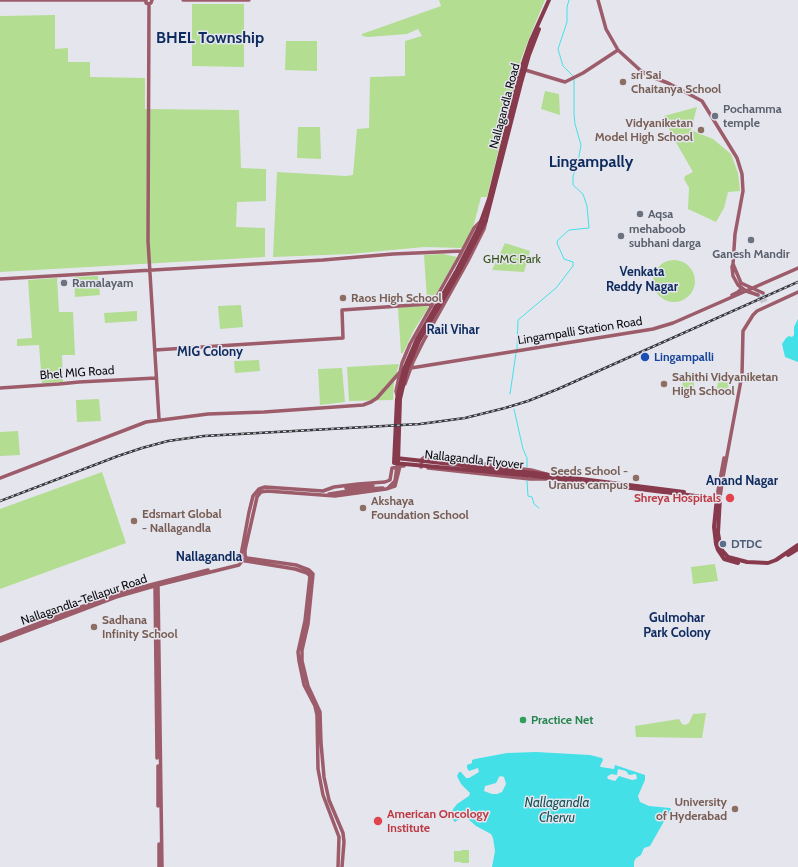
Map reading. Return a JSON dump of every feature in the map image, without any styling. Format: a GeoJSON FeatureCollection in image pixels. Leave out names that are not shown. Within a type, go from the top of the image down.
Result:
{"type":"FeatureCollection","features":[{"type":"Feature","properties":{"kind":"main road","name":"Nallagandla Road"},"geometry":{"type":"LineString","coordinates":[[484,219],[488,199],[531,40],[550,0]]}},
{"type":"Feature","properties":{"kind":"main road"},"geometry":{"type":"LineString","coordinates":[[397,462],[400,399],[407,369],[419,341],[450,289],[484,219]]}},
{"type":"Feature","properties":{"kind":"main road","name":"Nallagandla Flyover"},"geometry":{"type":"LineString","coordinates":[[397,462],[533,473],[549,477]]}},
{"type":"Feature","properties":{"kind":"main road"},"geometry":{"type":"LineString","coordinates":[[549,477],[718,498]]}},
{"type":"Feature","properties":{"kind":"main road"},"geometry":{"type":"LineString","coordinates":[[549,477],[707,498],[718,498]]}},
{"type":"Feature","properties":{"kind":"main road"},"geometry":{"type":"LineString","coordinates":[[707,498],[712,502],[716,510]]}},
{"type":"Feature","properties":{"kind":"main road"},"geometry":{"type":"LineString","coordinates":[[718,498],[714,534],[716,544],[721,555],[746,565],[768,565],[777,562],[798,549]]}},
{"type":"Feature","properties":{"kind":"main road"},"geometry":{"type":"LineString","coordinates":[[718,498],[718,533],[722,549],[729,559],[768,563],[776,560],[798,545]]}},
{"type":"Feature","properties":{"kind":"street"},"geometry":{"type":"LineString","coordinates":[[0,0],[146,0],[146,3],[149,4]]}},
{"type":"Feature","properties":{"kind":"street"},"geometry":{"type":"LineString","coordinates":[[152,0],[152,3],[149,4],[148,242],[159,419]]}},
{"type":"Feature","properties":{"kind":"street"},"geometry":{"type":"LineString","coordinates":[[183,0],[248,0]]}},
{"type":"Feature","properties":{"kind":"street"},"geometry":{"type":"LineString","coordinates":[[598,0],[606,29],[618,50],[649,76],[668,83],[702,102],[737,158],[742,174],[743,191],[735,234],[732,267],[733,276],[738,285],[744,289],[761,293]]}},
{"type":"Feature","properties":{"kind":"street"},"geometry":{"type":"LineString","coordinates":[[523,70],[562,81],[568,81],[618,50]]}},
{"type":"Feature","properties":{"kind":"street"},"geometry":{"type":"LineString","coordinates":[[484,219],[484,229],[423,342],[411,368],[403,393],[399,395],[396,391],[402,363],[414,336],[474,228],[484,219]]}},
{"type":"Feature","properties":{"kind":"street"},"geometry":{"type":"LineString","coordinates":[[0,279],[462,251]]}},
{"type":"Feature","properties":{"kind":"street"},"geometry":{"type":"LineString","coordinates":[[733,264],[741,283],[761,293]]}},
{"type":"Feature","properties":{"kind":"street","name":"Lingampalli Station Road"},"geometry":{"type":"LineString","coordinates":[[400,372],[411,368],[653,330],[673,323],[725,300],[744,289],[752,288],[798,268]]}},
{"type":"Feature","properties":{"kind":"street"},"geometry":{"type":"LineString","coordinates":[[761,293],[761,286],[764,283]]}},
{"type":"Feature","properties":{"kind":"street"},"geometry":{"type":"LineString","coordinates":[[718,498],[733,405],[740,372],[741,332],[745,322],[753,312],[798,292]]}},
{"type":"Feature","properties":{"kind":"street"},"geometry":{"type":"LineString","coordinates":[[154,350],[343,338],[342,310],[428,304],[432,306]]}},
{"type":"Feature","properties":{"kind":"street"},"geometry":{"type":"LineString","coordinates":[[718,498],[742,376],[742,333],[745,325],[753,315],[766,305]]}},
{"type":"Feature","properties":{"kind":"street"},"geometry":{"type":"LineString","coordinates":[[414,336],[423,342]]}},
{"type":"Feature","properties":{"kind":"street"},"geometry":{"type":"LineString","coordinates":[[402,363],[411,368]]}},
{"type":"Feature","properties":{"kind":"street"},"geometry":{"type":"LineString","coordinates":[[0,478],[132,427],[159,419],[208,414],[264,412],[367,404],[382,393],[400,372]]}},
{"type":"Feature","properties":{"kind":"street","name":"Bhel MIG Road"},"geometry":{"type":"LineString","coordinates":[[0,388],[156,378]]}},
{"type":"Feature","properties":{"kind":"street"},"geometry":{"type":"LineString","coordinates":[[421,467],[422,459],[426,457],[521,468],[533,473]]}},
{"type":"Feature","properties":{"kind":"street"},"geometry":{"type":"LineString","coordinates":[[426,457],[426,468]]}},
{"type":"Feature","properties":{"kind":"street"},"geometry":{"type":"LineString","coordinates":[[397,462],[401,466],[530,479],[549,477]]}},
{"type":"Feature","properties":{"kind":"street"},"geometry":{"type":"LineString","coordinates":[[323,493],[334,487],[390,480],[392,470],[397,462]]}},
{"type":"Feature","properties":{"kind":"street"},"geometry":{"type":"LineString","coordinates":[[244,560],[241,555],[253,496],[263,487],[286,491],[323,493],[339,496],[390,488],[396,484],[399,472],[397,462]]}},
{"type":"Feature","properties":{"kind":"street"},"geometry":{"type":"LineString","coordinates":[[323,493],[390,486],[395,481],[397,462]]}},
{"type":"Feature","properties":{"kind":"street"},"geometry":{"type":"LineString","coordinates":[[392,470],[399,472]]}},
{"type":"Feature","properties":{"kind":"street"},"geometry":{"type":"LineString","coordinates":[[244,560],[295,569],[307,573],[310,576],[304,627],[298,652],[298,661],[304,685],[318,715],[318,769],[323,795],[339,837],[338,867]]}},
{"type":"Feature","properties":{"kind":"street"},"geometry":{"type":"LineString","coordinates":[[244,560],[296,565],[309,570],[313,574],[308,624],[302,650],[302,661],[308,686],[320,712],[324,777],[329,800],[343,833],[344,842],[342,867]]}},
{"type":"Feature","properties":{"kind":"street","name":"Nallagandla-Tellapur Road"},"geometry":{"type":"LineString","coordinates":[[0,638],[115,594],[244,560]]}},
{"type":"Feature","properties":{"kind":"street","name":"Nallagandla-Tellapur Road"},"geometry":{"type":"LineString","coordinates":[[0,641],[116,597],[198,573]]}},
{"type":"Feature","properties":{"kind":"street"},"geometry":{"type":"LineString","coordinates":[[157,585],[160,867]]}},
{"type":"Feature","properties":{"kind":"green space"},"geometry":{"type":"Polygon","coordinates":[[[439,0],[545,0],[520,62],[487,197],[481,197],[474,224],[462,248],[424,247],[350,254],[273,257],[277,172],[346,176],[353,175],[357,129],[369,128],[370,77],[405,76],[405,41],[422,36],[418,29],[407,34],[368,37],[362,36],[362,34],[441,6],[439,0]]]}},
{"type":"Feature","properties":{"kind":"green space"},"geometry":{"type":"Polygon","coordinates":[[[192,4],[244,4],[244,67],[192,66],[192,4]]]}},
{"type":"Feature","properties":{"kind":"green space"},"geometry":{"type":"Polygon","coordinates":[[[55,15],[55,49],[68,48],[68,62],[90,62],[90,77],[145,78],[145,109],[239,110],[241,168],[266,169],[266,201],[237,202],[236,227],[265,228],[265,257],[0,272],[0,16],[55,15]]]}},
{"type":"Feature","properties":{"kind":"green space"},"geometry":{"type":"Polygon","coordinates":[[[286,41],[317,41],[317,71],[285,70],[286,41]]]}},
{"type":"Feature","properties":{"kind":"green space"},"geometry":{"type":"Polygon","coordinates":[[[545,91],[559,94],[560,115],[541,109],[545,91]]]}},
{"type":"Feature","properties":{"kind":"green space"},"geometry":{"type":"Polygon","coordinates":[[[697,107],[691,130],[713,139],[731,154],[738,173],[740,191],[728,192],[724,208],[716,222],[688,209],[689,188],[684,179],[685,176],[693,172],[670,132],[664,116],[697,107]]]}},
{"type":"Feature","properties":{"kind":"green space"},"geometry":{"type":"Polygon","coordinates":[[[298,127],[320,127],[321,159],[297,158],[298,127]]]}},
{"type":"Feature","properties":{"kind":"green space","name":"GHMC Park"},"geometry":{"type":"Polygon","coordinates":[[[505,243],[530,251],[524,272],[492,270],[505,243]]]}},
{"type":"Feature","properties":{"kind":"green space"},"geometry":{"type":"Polygon","coordinates":[[[443,254],[457,257],[433,299],[427,299],[424,255],[443,254]]]}},
{"type":"Feature","properties":{"kind":"green space"},"geometry":{"type":"Polygon","coordinates":[[[670,260],[678,260],[689,266],[695,277],[695,285],[689,296],[678,302],[670,302],[659,296],[653,285],[653,277],[659,266],[670,260]]]}},
{"type":"Feature","properties":{"kind":"green space"},"geometry":{"type":"Polygon","coordinates":[[[98,276],[100,295],[75,297],[74,277],[98,276]]]}},
{"type":"Feature","properties":{"kind":"green space"},"geometry":{"type":"Polygon","coordinates":[[[57,278],[59,312],[73,312],[75,355],[62,355],[63,382],[42,383],[39,345],[17,346],[17,339],[32,338],[28,280],[57,278]]]}},
{"type":"Feature","properties":{"kind":"green space"},"geometry":{"type":"Polygon","coordinates":[[[241,305],[243,327],[220,329],[218,306],[241,305]]]}},
{"type":"Feature","properties":{"kind":"green space"},"geometry":{"type":"Polygon","coordinates":[[[427,305],[428,308],[414,330],[403,353],[401,353],[398,308],[427,305]]]}},
{"type":"Feature","properties":{"kind":"green space"},"geometry":{"type":"Polygon","coordinates":[[[137,311],[137,321],[105,323],[104,313],[137,311]]]}},
{"type":"Feature","properties":{"kind":"green space"},"geometry":{"type":"Polygon","coordinates":[[[259,360],[260,371],[235,373],[234,361],[259,360]]]}},
{"type":"Feature","properties":{"kind":"green space"},"geometry":{"type":"Polygon","coordinates":[[[399,364],[394,382],[393,400],[349,401],[347,367],[399,364]]]}},
{"type":"Feature","properties":{"kind":"green space"},"geometry":{"type":"Polygon","coordinates":[[[342,368],[345,402],[320,405],[318,369],[342,368]]]}},
{"type":"Feature","properties":{"kind":"green space"},"geometry":{"type":"Polygon","coordinates":[[[684,372],[699,374],[694,381],[694,388],[696,391],[682,388],[684,372]]]}},
{"type":"Feature","properties":{"kind":"green space"},"geometry":{"type":"Polygon","coordinates":[[[715,376],[730,378],[727,395],[713,393],[716,390],[718,383],[715,376]]]}},
{"type":"Feature","properties":{"kind":"green space"},"geometry":{"type":"Polygon","coordinates":[[[99,399],[101,421],[77,422],[76,400],[99,399]]]}},
{"type":"Feature","properties":{"kind":"green space"},"geometry":{"type":"Polygon","coordinates":[[[18,431],[20,455],[0,456],[0,432],[18,431]]]}},
{"type":"Feature","properties":{"kind":"green space"},"geometry":{"type":"Polygon","coordinates":[[[102,472],[126,543],[0,589],[0,509],[102,472]]]}},
{"type":"Feature","properties":{"kind":"green space"},"geometry":{"type":"Polygon","coordinates":[[[715,564],[718,581],[693,584],[691,567],[715,564]]]}},
{"type":"Feature","properties":{"kind":"green space"},"geometry":{"type":"Polygon","coordinates":[[[706,713],[702,738],[636,737],[635,726],[679,719],[682,724],[685,725],[689,723],[693,714],[706,713]]]}},
{"type":"Feature","properties":{"kind":"green space"},"geometry":{"type":"Polygon","coordinates":[[[469,850],[469,863],[454,862],[454,851],[469,850]]]}},
{"type":"Feature","properties":{"kind":"water"},"geometry":{"type":"Polygon","coordinates":[[[798,319],[798,362],[785,357],[782,344],[786,338],[794,335],[794,327],[798,319]]]}},
{"type":"Feature","properties":{"kind":"water","name":"Nallagandla Chervu"},"geometry":{"type":"Polygon","coordinates":[[[536,752],[590,755],[602,758],[603,760],[600,766],[601,767],[614,769],[615,765],[645,775],[645,780],[638,796],[640,802],[649,806],[671,809],[650,846],[644,848],[641,855],[636,858],[634,867],[492,867],[495,851],[491,834],[476,826],[467,818],[462,817],[455,822],[452,819],[451,812],[457,804],[469,796],[470,793],[461,784],[457,776],[459,772],[461,772],[466,778],[469,778],[479,772],[478,768],[469,771],[467,768],[467,765],[472,763],[472,760],[507,753],[536,752]],[[618,769],[617,775],[611,774],[607,777],[608,779],[615,781],[619,776],[632,780],[637,779],[636,774],[629,775],[626,771],[618,769]],[[501,776],[496,783],[485,786],[484,791],[492,794],[502,792],[506,784],[504,777],[501,776]]]}},
{"type":"Feature","properties":{"kind":"waterway"},"geometry":{"type":"LineString","coordinates":[[569,0],[567,7],[567,22],[558,49],[563,66],[573,76]]}},
{"type":"Feature","properties":{"kind":"waterway"},"geometry":{"type":"LineString","coordinates":[[517,349],[518,320],[556,288],[573,266],[573,262],[564,259],[557,243],[558,240],[569,230],[589,228],[587,206],[583,194],[573,185],[573,176],[578,162],[581,145],[575,124],[574,79]]}},
{"type":"Feature","properties":{"kind":"waterway"},"geometry":{"type":"LineString","coordinates":[[510,394],[516,353]]}},
{"type":"Feature","properties":{"kind":"waterway"},"geometry":{"type":"LineString","coordinates":[[514,409],[523,449],[527,458],[527,467]]}},
{"type":"Feature","properties":{"kind":"waterway"},"geometry":{"type":"LineString","coordinates":[[527,481],[528,496],[532,497],[534,504],[539,508]]}},
{"type":"Feature","properties":{"kind":"tunnel"},"geometry":{"type":"LineString","coordinates":[[763,293],[766,302]]}},
{"type":"Feature","properties":{"kind":"tunnel"},"geometry":{"type":"LineString","coordinates":[[758,295],[763,303]]}},
{"type":"Feature","properties":{"kind":"railway"},"geometry":{"type":"LineString","coordinates":[[0,501],[118,456],[168,441],[204,436],[420,424],[465,418],[505,408],[558,389],[798,282]]}},
{"type":"Feature","properties":{"kind":"place","name":"sri Sai Chaitanya School"},"geometry":{"type":"Point","coordinates":[623,82]}},
{"type":"Feature","properties":{"kind":"place","name":"Pochamma temple"},"geometry":{"type":"Point","coordinates":[715,116]}},
{"type":"Feature","properties":{"kind":"place","name":"Vidyaniketan Model High School"},"geometry":{"type":"Point","coordinates":[701,130]}},
{"type":"Feature","properties":{"kind":"place","name":"Aqsa"},"geometry":{"type":"Point","coordinates":[640,214]}},
{"type":"Feature","properties":{"kind":"place","name":"mehaboob subhani darga"},"geometry":{"type":"Point","coordinates":[621,236]}},
{"type":"Feature","properties":{"kind":"place","name":"Ganesh Mandir"},"geometry":{"type":"Point","coordinates":[751,240]}},
{"type":"Feature","properties":{"kind":"place","name":"Ramalayam"},"geometry":{"type":"Point","coordinates":[64,283]}},
{"type":"Feature","properties":{"kind":"place","name":"Raos High School"},"geometry":{"type":"Point","coordinates":[343,298]}},
{"type":"Feature","properties":{"kind":"place","name":"Lingampalli"},"geometry":{"type":"Point","coordinates":[645,357]}},
{"type":"Feature","properties":{"kind":"place","name":"Sahithi Vidyaniketan High School"},"geometry":{"type":"Point","coordinates":[664,384]}},
{"type":"Feature","properties":{"kind":"place","name":"Seeds School - Uranus campus"},"geometry":{"type":"Point","coordinates":[636,478]}},
{"type":"Feature","properties":{"kind":"place","name":"Shreya Hospitals"},"geometry":{"type":"Point","coordinates":[730,498]}},
{"type":"Feature","properties":{"kind":"place","name":"Akshaya Foundation School"},"geometry":{"type":"Point","coordinates":[363,508]}},
{"type":"Feature","properties":{"kind":"place","name":"Edsmart Global - Nallagandla"},"geometry":{"type":"Point","coordinates":[134,521]}},
{"type":"Feature","properties":{"kind":"place","name":"DTDC"},"geometry":{"type":"Point","coordinates":[723,544]}},
{"type":"Feature","properties":{"kind":"place","name":"Sadhana Infinity School"},"geometry":{"type":"Point","coordinates":[94,627]}},
{"type":"Feature","properties":{"kind":"place","name":"Practice Net"},"geometry":{"type":"Point","coordinates":[523,720]}},
{"type":"Feature","properties":{"kind":"place","name":"University of Hyderabad"},"geometry":{"type":"Point","coordinates":[735,809]}},
{"type":"Feature","properties":{"kind":"place","name":"American Oncology Institute"},"geometry":{"type":"Point","coordinates":[378,821]}},
{"type":"Feature","properties":{"kind":"district","name":"BHEL Township"},"geometry":{"type":"Point","coordinates":[210,38]}},
{"type":"Feature","properties":{"kind":"district","name":"Lingampally"},"geometry":{"type":"Point","coordinates":[591,162]}},
{"type":"Feature","properties":{"kind":"district","name":"Venkata Reddy Nagar"},"geometry":{"type":"Point","coordinates":[642,280]}},
{"type":"Feature","properties":{"kind":"district","name":"Rail Vihar"},"geometry":{"type":"Point","coordinates":[453,330]}},
{"type":"Feature","properties":{"kind":"district","name":"MIG Colony"},"geometry":{"type":"Point","coordinates":[210,352]}},
{"type":"Feature","properties":{"kind":"district","name":"Anand Nagar"},"geometry":{"type":"Point","coordinates":[742,481]}},
{"type":"Feature","properties":{"kind":"district","name":"Nallagandla"},"geometry":{"type":"Point","coordinates":[209,557]}},
{"type":"Feature","properties":{"kind":"district","name":"Gulmohar Park Colony"},"geometry":{"type":"Point","coordinates":[677,626]}}]}
